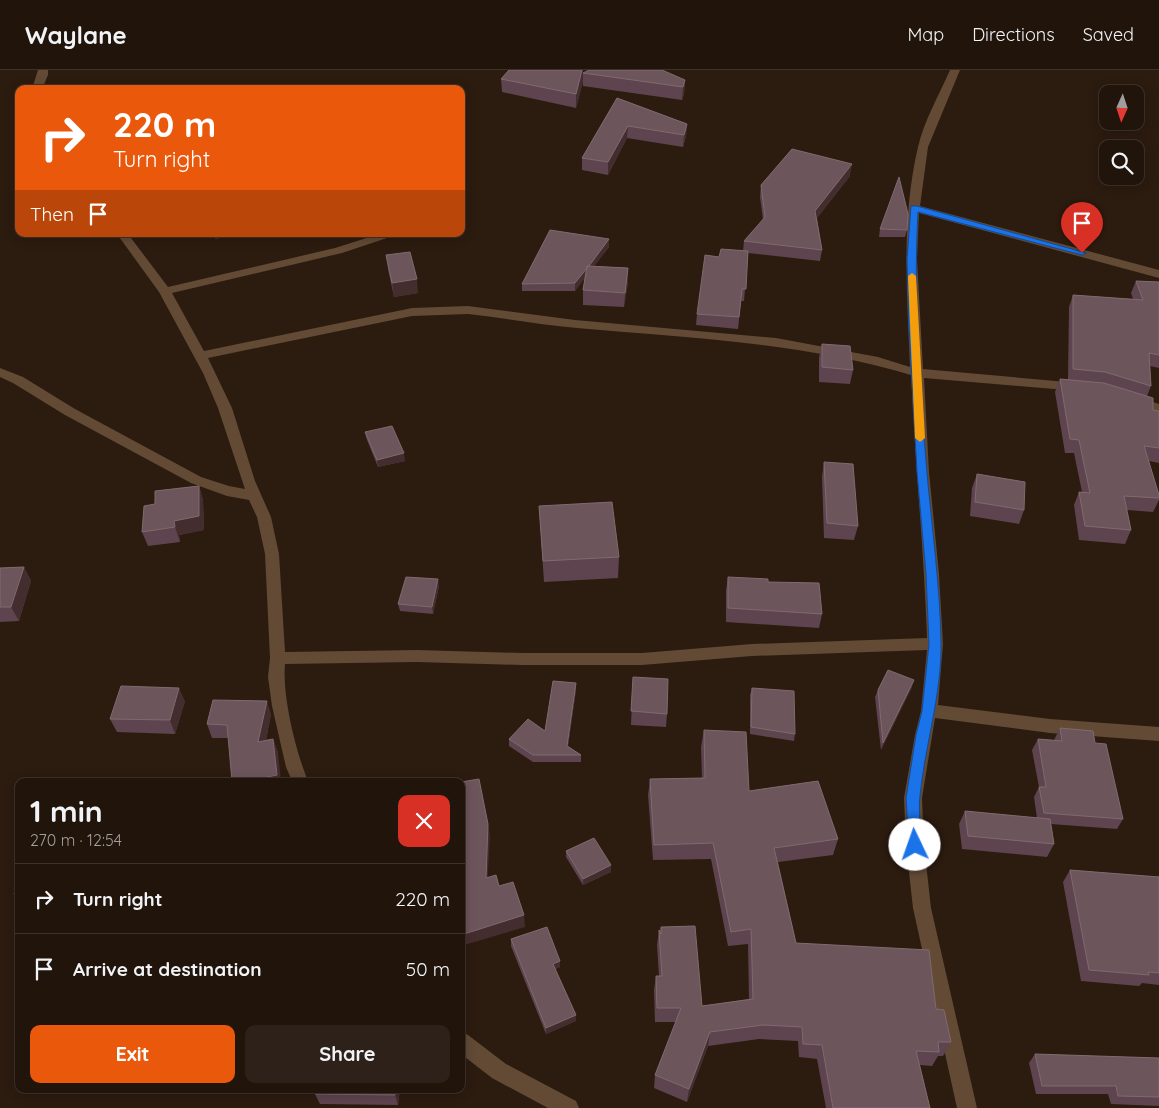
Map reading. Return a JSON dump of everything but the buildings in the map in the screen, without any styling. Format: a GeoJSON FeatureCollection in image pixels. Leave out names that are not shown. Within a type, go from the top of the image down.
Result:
{"type":"FeatureCollection","features":[{"type":"Feature","properties":{"kind":"street"},"geometry":{"type":"LineString","coordinates":[[39,85],[43,70]]}},
{"type":"Feature","properties":{"kind":"street"},"geometry":{"type":"LineString","coordinates":[[955,70],[926,134],[914,208],[911,259],[922,472],[932,574],[935,644],[929,711],[922,735],[913,798],[915,845],[922,908],[967,1108]]}},
{"type":"Feature","properties":{"kind":"street"},"geometry":{"type":"LineString","coordinates":[[914,208],[974,222],[1159,274]]}},
{"type":"Feature","properties":{"kind":"street"},"geometry":{"type":"LineString","coordinates":[[124,237],[165,291],[200,356],[225,408],[248,482],[264,517],[271,547],[278,658],[276,677],[280,706],[294,767],[299,778]]}},
{"type":"Feature","properties":{"kind":"street"},"geometry":{"type":"LineString","coordinates":[[165,291],[338,251],[380,237]]}},
{"type":"Feature","properties":{"kind":"street"},"geometry":{"type":"LineString","coordinates":[[200,356],[412,312],[468,310],[575,324],[776,342],[878,361],[917,373],[1090,389]]}},
{"type":"Feature","properties":{"kind":"street"},"geometry":{"type":"LineString","coordinates":[[0,372],[18,380],[70,412],[196,480],[227,491],[254,496]]}},
{"type":"Feature","properties":{"kind":"street"},"geometry":{"type":"LineString","coordinates":[[1125,397],[1159,408]]}},
{"type":"Feature","properties":{"kind":"street"},"geometry":{"type":"LineString","coordinates":[[278,658],[417,656],[522,659],[642,659],[752,650],[935,644]]}},
{"type":"Feature","properties":{"kind":"street"},"geometry":{"type":"LineString","coordinates":[[929,711],[1050,726],[1159,734]]}},
{"type":"Feature","properties":{"kind":"street"},"geometry":{"type":"LineString","coordinates":[[465,1045],[499,1071],[569,1108]]}},
{"type":"Feature","properties":{"kind":"slow traffic"},"geometry":{"type":"LineString","coordinates":[[912,276],[920,438]]}},
{"type":"Feature","properties":{"kind":"route"},"geometry":{"type":"LineString","coordinates":[[915,845],[913,798],[922,735],[929,711],[935,644],[932,574],[922,472],[914,327],[911,259],[914,208],[974,222],[1082,253]]}}]}
